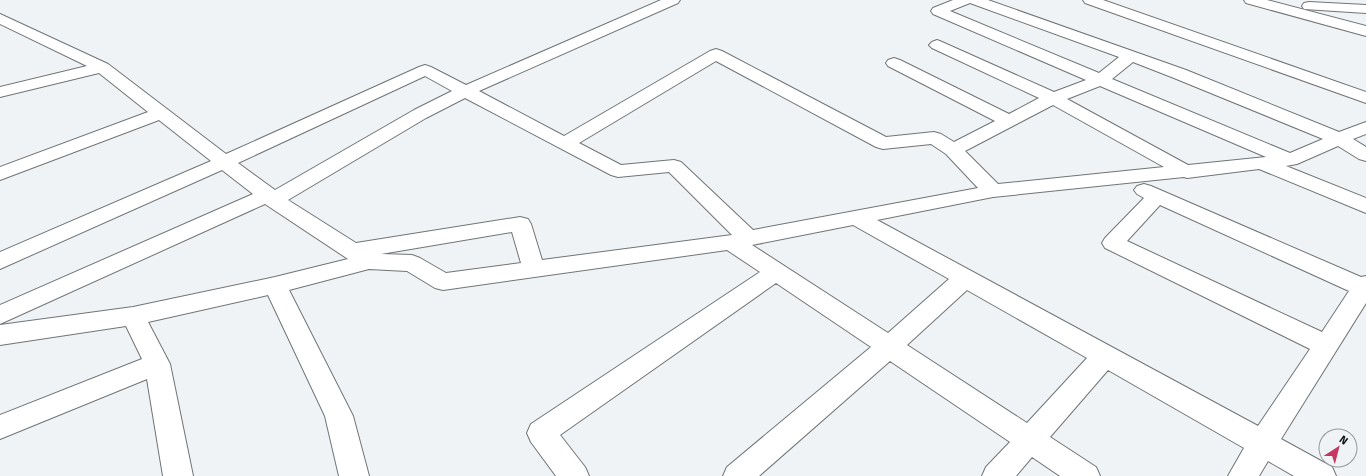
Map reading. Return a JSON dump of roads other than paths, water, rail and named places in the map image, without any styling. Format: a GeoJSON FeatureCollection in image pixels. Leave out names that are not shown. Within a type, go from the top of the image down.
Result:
{"type":"FeatureCollection","features":[{"type":"Feature","properties":{"kind":"street"},"geometry":{"type":"LineString","coordinates":[[0,315],[271,197],[420,114],[465,91],[673,0]]}},
{"type":"Feature","properties":{"kind":"street"},"geometry":{"type":"LineString","coordinates":[[965,0],[938,12],[1290,160]]}},
{"type":"Feature","properties":{"kind":"street"},"geometry":{"type":"LineString","coordinates":[[976,0],[1180,74],[1336,138],[1366,155]]}},
{"type":"Feature","properties":{"kind":"street"},"geometry":{"type":"LineString","coordinates":[[1090,0],[1366,98]]}},
{"type":"Feature","properties":{"kind":"street"},"geometry":{"type":"LineString","coordinates":[[1255,1],[1366,9]]}},
{"type":"Feature","properties":{"kind":"street"},"geometry":{"type":"LineString","coordinates":[[1255,1],[1366,31]]}},
{"type":"Feature","properties":{"kind":"street"},"geometry":{"type":"LineString","coordinates":[[0,18],[102,67],[271,197],[360,256],[412,263],[443,282],[740,241],[993,191],[1187,172],[1290,160],[1336,138],[1366,127]]}},
{"type":"Feature","properties":{"kind":"street"},"geometry":{"type":"LineString","coordinates":[[937,45],[1053,98],[1187,172]]}},
{"type":"Feature","properties":{"kind":"street"},"geometry":{"type":"LineString","coordinates":[[566,142],[716,54],[883,143],[934,138],[952,150],[993,191]]}},
{"type":"Feature","properties":{"kind":"street"},"geometry":{"type":"LineString","coordinates":[[952,150],[1053,98],[1100,80],[1131,56]]}},
{"type":"Feature","properties":{"kind":"street"},"geometry":{"type":"LineString","coordinates":[[894,63],[1009,121]]}},
{"type":"Feature","properties":{"kind":"street"},"geometry":{"type":"LineString","coordinates":[[0,92],[102,67]]}},
{"type":"Feature","properties":{"kind":"street"},"geometry":{"type":"LineString","coordinates":[[0,261],[225,162],[425,70],[566,142],[618,171],[674,166],[740,241],[776,272],[1085,476]]}},
{"type":"Feature","properties":{"kind":"street"},"geometry":{"type":"LineString","coordinates":[[0,174],[161,113]]}},
{"type":"Feature","properties":{"kind":"street"},"geometry":{"type":"LineString","coordinates":[[1262,164],[1366,206]]}},
{"type":"Feature","properties":{"kind":"street"},"geometry":{"type":"LineString","coordinates":[[1118,178],[1365,287],[1262,444],[1243,476]]}},
{"type":"Feature","properties":{"kind":"street"},"geometry":{"type":"LineString","coordinates":[[1157,196],[1113,243],[1326,345]]}},
{"type":"Feature","properties":{"kind":"street"},"geometry":{"type":"LineString","coordinates":[[857,218],[1321,476]]}},
{"type":"Feature","properties":{"kind":"street"},"geometry":{"type":"LineString","coordinates":[[0,335],[133,316],[275,285],[360,256],[520,224],[534,270]]}},
{"type":"Feature","properties":{"kind":"street"},"geometry":{"type":"LineString","coordinates":[[574,476],[541,433],[776,272]]}},
{"type":"Feature","properties":{"kind":"street"},"geometry":{"type":"LineString","coordinates":[[738,476],[889,347],[965,278]]}},
{"type":"Feature","properties":{"kind":"street"},"geometry":{"type":"LineString","coordinates":[[275,285],[339,416],[354,476]]}},
{"type":"Feature","properties":{"kind":"street"},"geometry":{"type":"LineString","coordinates":[[133,316],[158,364],[178,476]]}},
{"type":"Feature","properties":{"kind":"street"},"geometry":{"type":"LineString","coordinates":[[997,476],[1105,356]]}},
{"type":"Feature","properties":{"kind":"street"},"geometry":{"type":"LineString","coordinates":[[0,427],[158,364]]}}]}
